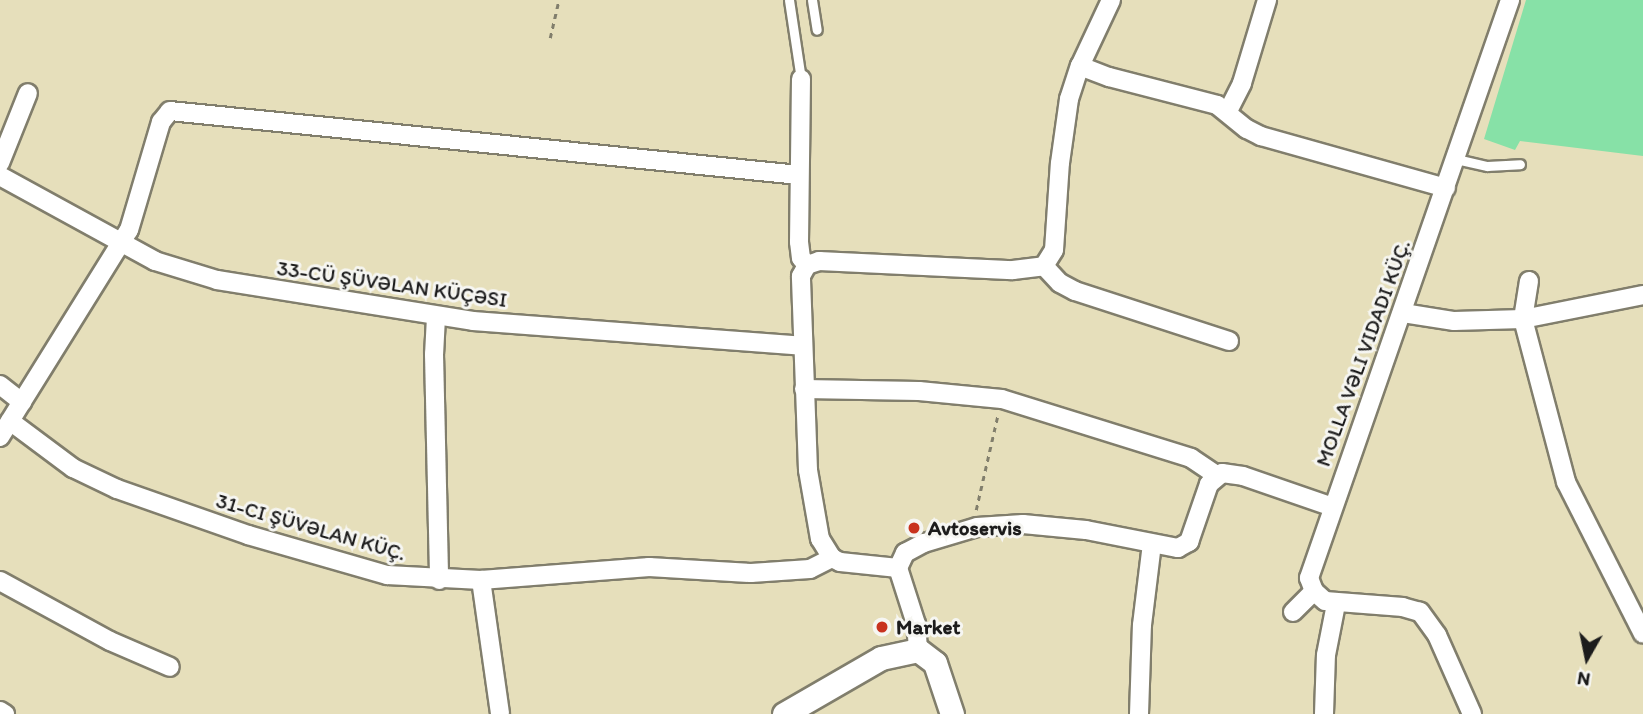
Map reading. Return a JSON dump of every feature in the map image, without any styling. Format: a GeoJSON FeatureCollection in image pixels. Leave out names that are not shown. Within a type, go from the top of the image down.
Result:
{"type":"FeatureCollection","features":[{"type":"Feature","properties":{"kind":"street"},"geometry":{"type":"LineString","coordinates":[[1044,266],[1054,250],[1065,121],[1080,66],[1111,0]]}},
{"type":"Feature","properties":{"kind":"street"},"geometry":{"type":"LineString","coordinates":[[1228,111],[1242,83],[1267,0]]}},
{"type":"Feature","properties":{"kind":"street","name":"MOLLA VƏLI VIDADI KÜÇ."},"geometry":{"type":"LineString","coordinates":[[1314,591],[1310,585],[1311,570],[1403,313],[1510,0]]}},
{"type":"Feature","properties":{"kind":"street"},"geometry":{"type":"LineString","coordinates":[[1080,66],[1109,78],[1202,100],[1228,111],[1247,130],[1261,136],[1446,188]]}},
{"type":"Feature","properties":{"kind":"street"},"geometry":{"type":"LineString","coordinates":[[801,79],[799,242],[801,258],[807,265]]}},
{"type":"Feature","properties":{"kind":"street"},"geometry":{"type":"LineString","coordinates":[[0,163],[29,93]]}},
{"type":"Feature","properties":{"kind":"street"},"geometry":{"type":"LineString","coordinates":[[0,437],[122,243],[135,216],[161,122],[170,111],[799,176]]}},
{"type":"Feature","properties":{"kind":"street","name":"33-CÜ ŞÜVƏLAN KÜÇƏSI"},"geometry":{"type":"LineString","coordinates":[[0,176],[155,261],[186,273],[436,317],[665,338],[802,346]]}},
{"type":"Feature","properties":{"kind":"street"},"geometry":{"type":"LineString","coordinates":[[807,265],[827,261],[1013,270],[1044,266]]}},
{"type":"Feature","properties":{"kind":"street"},"geometry":{"type":"LineString","coordinates":[[807,265],[800,284],[804,389],[815,525],[832,558],[846,564],[898,568]]}},
{"type":"Feature","properties":{"kind":"street"},"geometry":{"type":"LineString","coordinates":[[1044,266],[1060,283],[1076,290],[1229,341]]}},
{"type":"Feature","properties":{"kind":"street"},"geometry":{"type":"LineString","coordinates":[[1529,281],[1523,319],[1566,482],[1643,634]]}},
{"type":"Feature","properties":{"kind":"street"},"geometry":{"type":"LineString","coordinates":[[1403,313],[1454,321],[1523,319],[1643,295]]}},
{"type":"Feature","properties":{"kind":"street"},"geometry":{"type":"LineString","coordinates":[[436,317],[439,580]]}},
{"type":"Feature","properties":{"kind":"street"},"geometry":{"type":"LineString","coordinates":[[0,385],[22,402]]}},
{"type":"Feature","properties":{"kind":"street"},"geometry":{"type":"LineString","coordinates":[[804,389],[919,390],[1002,399],[1191,458],[1216,475],[1243,476],[1333,507]]}},
{"type":"Feature","properties":{"kind":"street","name":"31-CI ŞÜVƏLAN KÜÇ."},"geometry":{"type":"LineString","coordinates":[[10,421],[73,468],[117,489],[219,526],[357,568],[439,580],[481,580],[637,567],[751,573],[810,569],[832,558]]}},
{"type":"Feature","properties":{"kind":"street"},"geometry":{"type":"LineString","coordinates":[[953,714],[935,663],[918,650],[916,624],[898,568],[905,553],[912,548],[977,527],[1049,525],[1178,548],[1189,542],[1209,484],[1216,475]]}},
{"type":"Feature","properties":{"kind":"street"},"geometry":{"type":"LineString","coordinates":[[1139,714],[1142,625],[1152,544]]}},
{"type":"Feature","properties":{"kind":"street"},"geometry":{"type":"LineString","coordinates":[[481,580],[500,714]]}},
{"type":"Feature","properties":{"kind":"street"},"geometry":{"type":"LineString","coordinates":[[0,581],[110,641],[170,667]]}},
{"type":"Feature","properties":{"kind":"street"},"geometry":{"type":"LineString","coordinates":[[1293,612],[1314,591],[1325,601],[1336,604],[1403,607],[1420,612],[1437,635],[1472,714]]}},
{"type":"Feature","properties":{"kind":"street"},"geometry":{"type":"LineString","coordinates":[[1324,714],[1326,655],[1336,604]]}},
{"type":"Feature","properties":{"kind":"street"},"geometry":{"type":"LineString","coordinates":[[784,714],[881,658],[918,650]]}},
{"type":"Feature","properties":{"kind":"street"},"geometry":{"type":"LineString","coordinates":[[0,711],[5,714]]}},
{"type":"Feature","properties":{"kind":"lane"},"geometry":{"type":"LineString","coordinates":[[789,0],[801,79]]}},
{"type":"Feature","properties":{"kind":"lane"},"geometry":{"type":"LineString","coordinates":[[812,0],[817,30]]}},
{"type":"Feature","properties":{"kind":"lane"},"geometry":{"type":"LineString","coordinates":[[1456,159],[1487,166],[1520,164]]}},
{"type":"Feature","properties":{"kind":"path"},"geometry":{"type":"LineString","coordinates":[[550,38],[559,0]]}},
{"type":"Feature","properties":{"kind":"path"},"geometry":{"type":"LineString","coordinates":[[977,527],[977,503],[1002,399]]}},
{"type":"Feature","properties":{"kind":"green space"},"geometry":{"type":"Polygon","coordinates":[[[1526,0],[1643,0],[1643,156],[1520,141],[1515,150],[1484,139],[1526,0]]]}},
{"type":"Feature","properties":{"kind":"place","name":"Avtoservis"},"geometry":{"type":"Point","coordinates":[914,528]}},
{"type":"Feature","properties":{"kind":"place","name":"Market"},"geometry":{"type":"Point","coordinates":[882,627]}}]}
